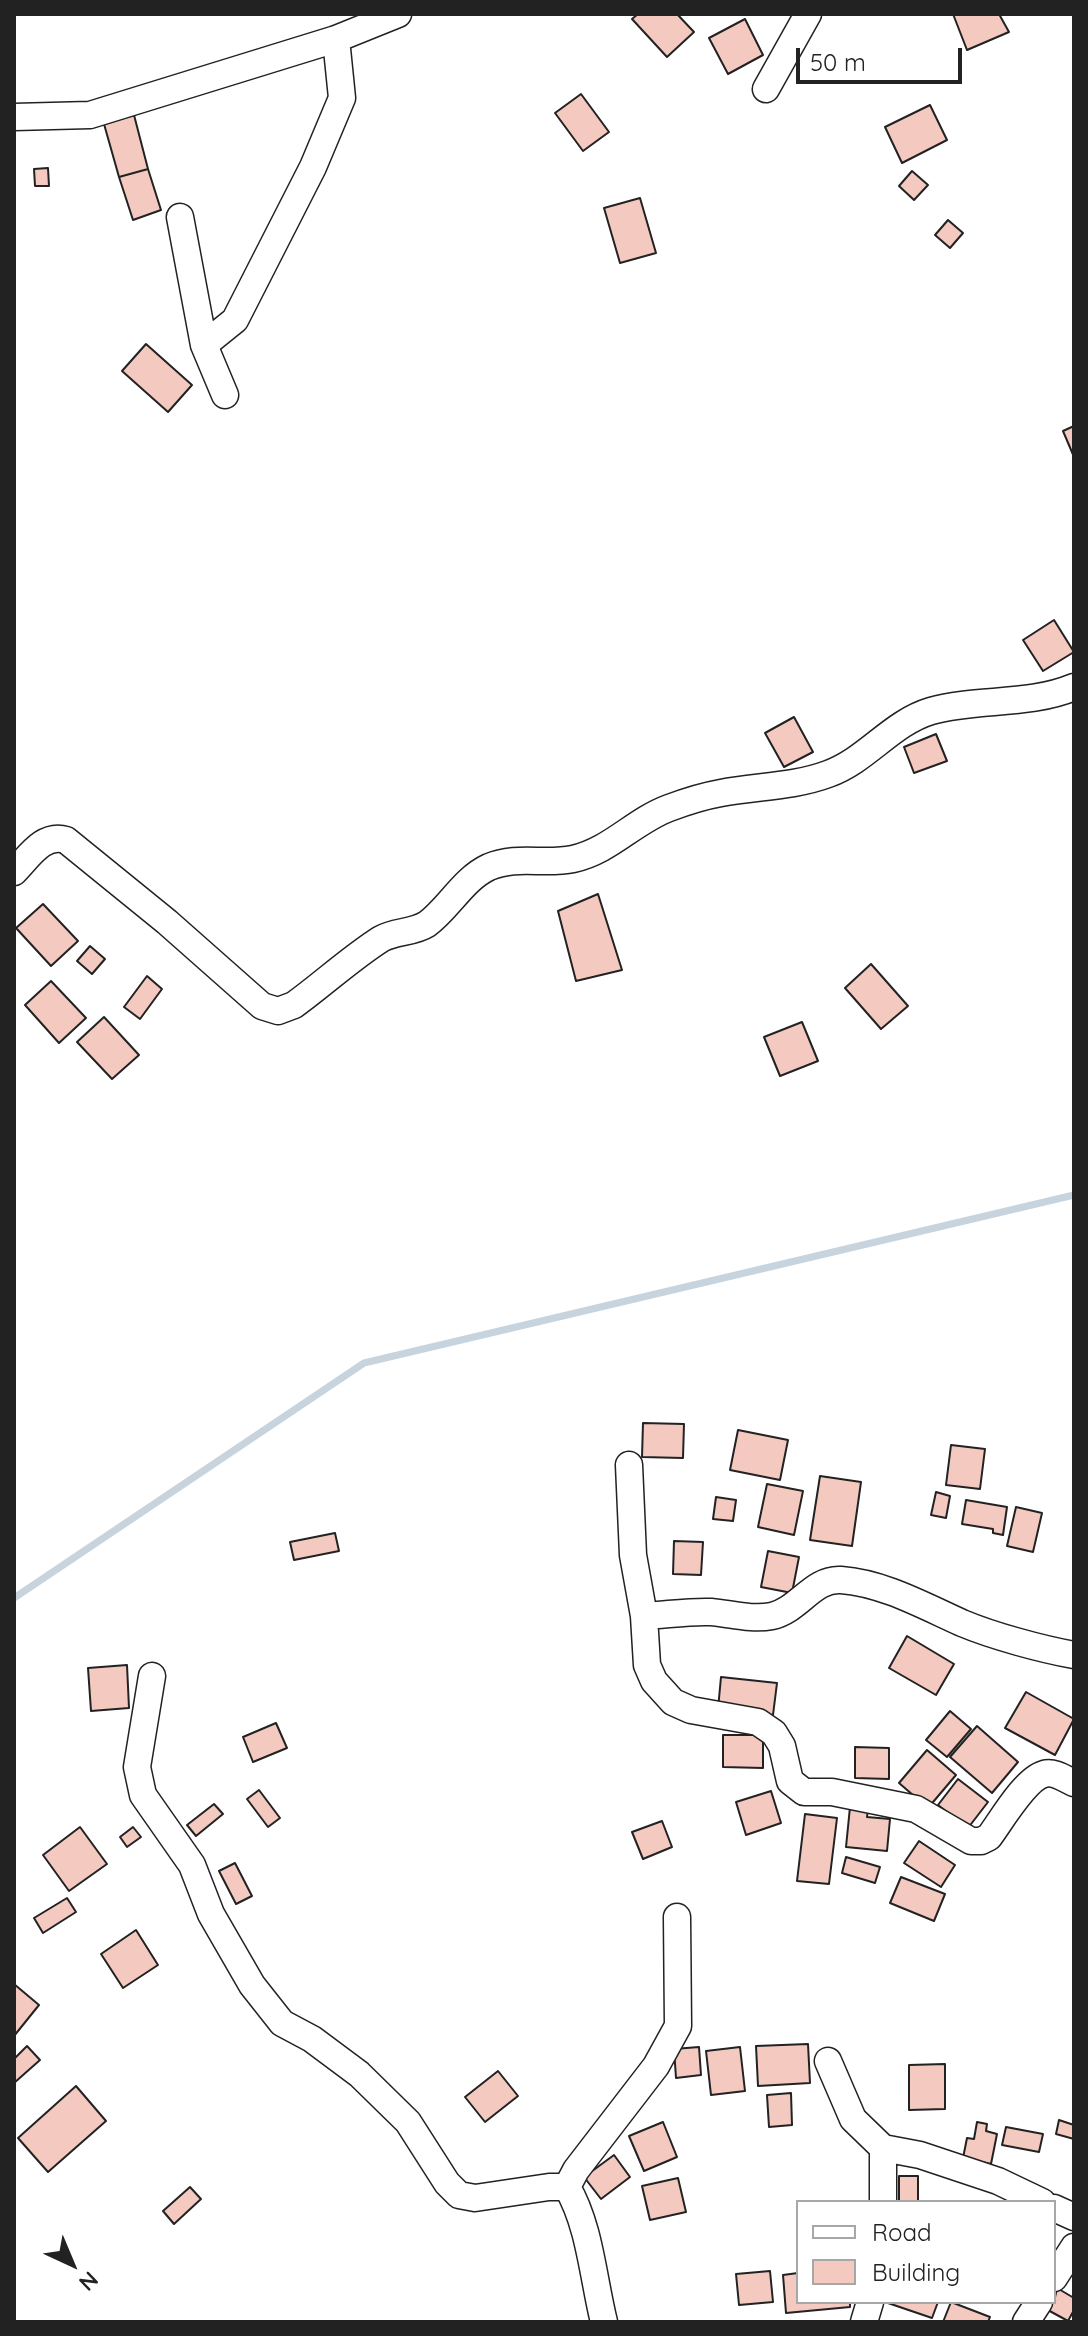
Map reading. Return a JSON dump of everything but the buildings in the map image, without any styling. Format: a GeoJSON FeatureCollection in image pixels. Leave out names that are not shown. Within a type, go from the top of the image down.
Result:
{"type":"FeatureCollection","features":[{"type":"Feature","properties":{"kind":"street"},"geometry":{"type":"LineString","coordinates":[[14,117],[90,115],[336,39],[398,14]]}},
{"type":"Feature","properties":{"kind":"street"},"geometry":{"type":"LineString","coordinates":[[766,89],[808,14]]}},
{"type":"Feature","properties":{"kind":"street"},"geometry":{"type":"LineString","coordinates":[[204,345],[235,320],[313,167],[342,98],[336,39]]}},
{"type":"Feature","properties":{"kind":"street"},"geometry":{"type":"LineString","coordinates":[[180,217],[204,345],[225,395]]}},
{"type":"Feature","properties":{"kind":"street"},"geometry":{"type":"LineString","coordinates":[[14,872],[46,841],[54,838],[66,840],[167,922],[262,1006],[283,1010],[383,938],[418,929],[428,923],[477,874],[489,867],[518,859],[572,859],[605,847],[646,818],[666,809],[722,793],[802,783],[832,773],[905,721],[929,712],[978,702],[1035,698],[1074,687]]}},
{"type":"Feature","properties":{"kind":"street"},"geometry":{"type":"LineString","coordinates":[[629,1465],[633,1555],[644,1616],[647,1665],[654,1681],[673,1702],[691,1710],[758,1722],[774,1733],[782,1746],[790,1781],[804,1792],[832,1792],[916,1809],[971,1841],[989,1837],[1030,1782],[1043,1774],[1052,1774],[1074,1783]]}},
{"type":"Feature","properties":{"kind":"street"},"geometry":{"type":"LineString","coordinates":[[644,1616],[709,1612],[753,1618],[774,1616],[794,1607],[823,1582],[853,1581],[918,1601],[965,1624],[1074,1655]]}},
{"type":"Feature","properties":{"kind":"street"},"geometry":{"type":"LineString","coordinates":[[152,1676],[137,1767],[143,1795],[192,1865],[211,1914],[252,1985],[282,2023],[312,2039],[359,2074],[408,2122],[447,2183],[459,2195],[475,2198],[567,2187]]}},
{"type":"Feature","properties":{"kind":"street"},"geometry":{"type":"LineString","coordinates":[[567,2187],[576,2170],[656,2066],[678,2026],[677,1917]]}},
{"type":"Feature","properties":{"kind":"street"},"geometry":{"type":"LineString","coordinates":[[828,2061],[853,2119],[883,2148],[920,2155],[998,2181],[1038,2200]]}},
{"type":"Feature","properties":{"kind":"street"},"geometry":{"type":"LineString","coordinates":[[883,2148],[883,2200]]}},
{"type":"Feature","properties":{"kind":"street"},"geometry":{"type":"LineString","coordinates":[[567,2187],[583,2226],[604,2322]]}},
{"type":"Feature","properties":{"kind":"street"},"geometry":{"type":"LineString","coordinates":[[1056,2275],[1074,2247]]}},
{"type":"Feature","properties":{"kind":"street"},"geometry":{"type":"LineString","coordinates":[[1026,2322],[1038,2304]]}},
{"type":"Feature","properties":{"kind":"waterway"},"geometry":{"type":"LineString","coordinates":[[14,1598],[364,1363],[1074,1195]]}}]}
